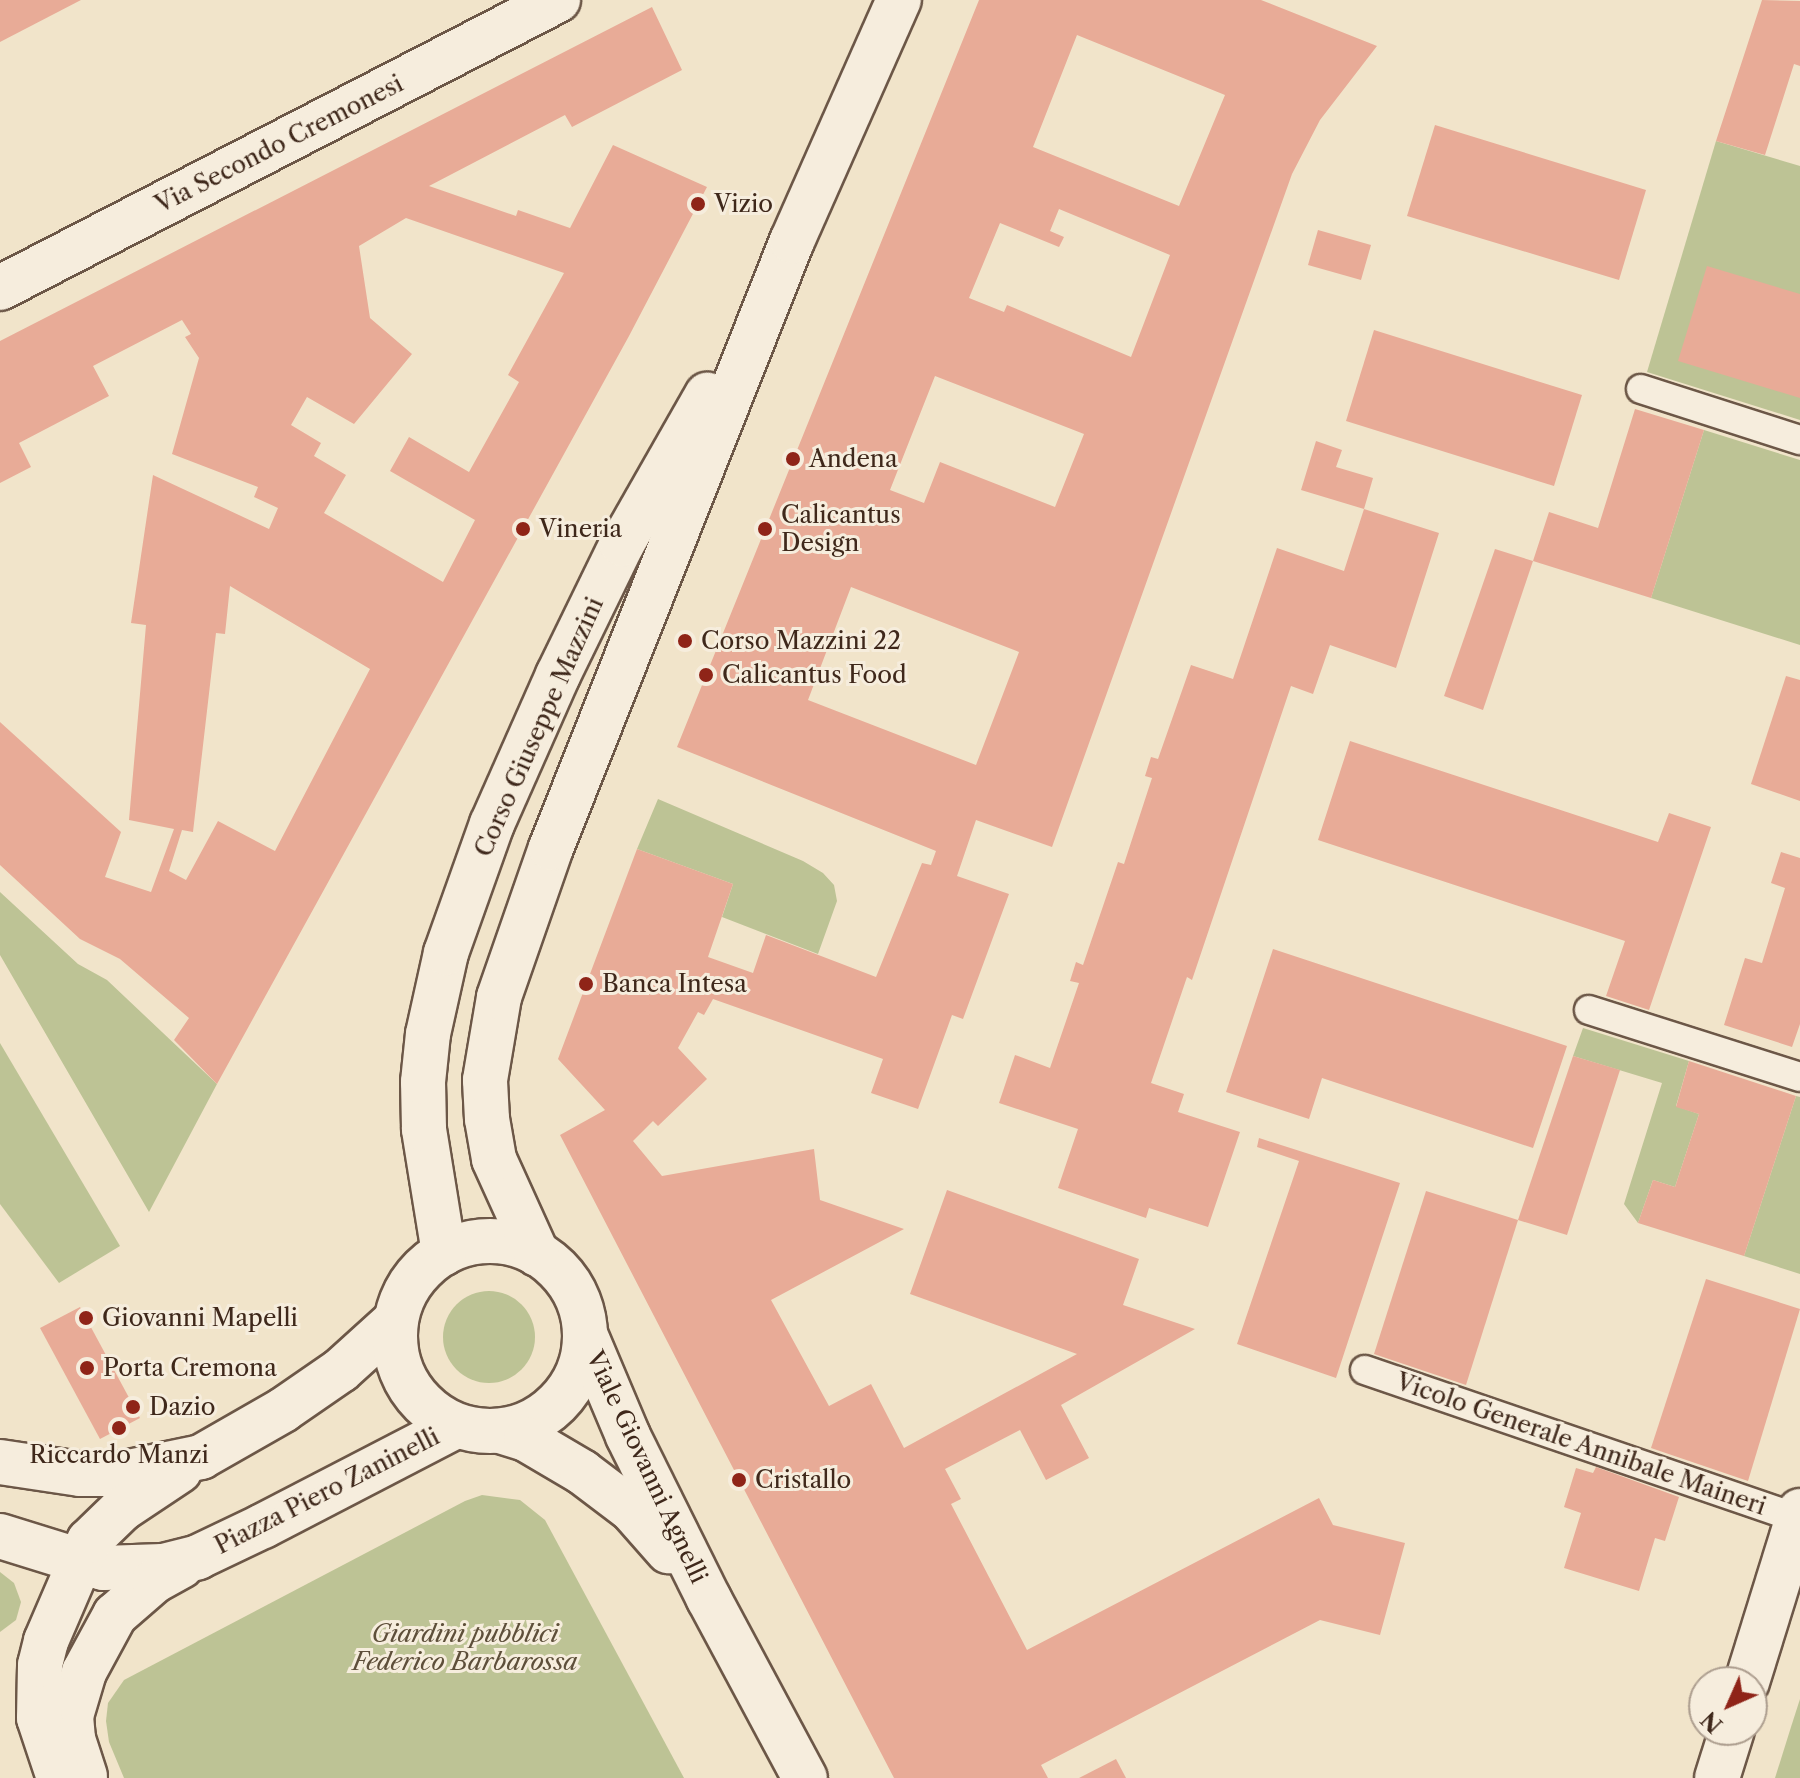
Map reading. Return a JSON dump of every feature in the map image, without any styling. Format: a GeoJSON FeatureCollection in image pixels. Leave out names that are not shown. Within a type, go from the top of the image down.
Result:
{"type":"FeatureCollection","features":[{"type":"Feature","properties":{"kind":"street","name":"Via Secondo Cremonesi"},"geometry":{"type":"LineString","coordinates":[[0,288],[558,0]]}},
{"type":"Feature","properties":{"kind":"street","name":"Corso Giuseppe Mazzini"},"geometry":{"type":"LineString","coordinates":[[537,1254],[494,1159],[487,1119],[485,1080],[499,997],[551,848],[792,241],[899,0]]}},
{"type":"Feature","properties":{"kind":"street","name":"Corso Giuseppe Mazzini"},"geometry":{"type":"LineString","coordinates":[[444,1253],[424,1129],[423,1082],[428,1034],[446,953],[492,824],[558,675],[622,544],[792,241]]}},
{"type":"Feature","properties":{"kind":"street"},"geometry":{"type":"LineString","coordinates":[[491,1241],[515,1245],[537,1254],[557,1268],[571,1287],[581,1310],[585,1334],[583,1357],[562,1399],[544,1415],[523,1426],[500,1431],[456,1426],[420,1401],[407,1384],[395,1342],[395,1321],[412,1281],[444,1253],[467,1244],[491,1241]]}},
{"type":"Feature","properties":{"kind":"street"},"geometry":{"type":"LineString","coordinates":[[59,1778],[39,1718],[40,1665],[46,1641],[89,1541],[122,1509],[201,1457],[283,1410],[329,1378],[395,1321]]}},
{"type":"Feature","properties":{"kind":"street","name":"Viale Giovanni Agnelli"},"geometry":{"type":"LineString","coordinates":[[585,1334],[628,1436],[709,1599],[805,1778]]}},
{"type":"Feature","properties":{"kind":"street","name":"Piazza Piero Zaninelli"},"geometry":{"type":"LineString","coordinates":[[86,1778],[73,1739],[71,1716],[84,1672],[98,1642],[115,1615],[136,1595],[198,1557],[456,1426]]}},
{"type":"Feature","properties":{"kind":"street","name":"Viale Giovanni Agnelli"},"geometry":{"type":"LineString","coordinates":[[500,1431],[526,1439],[582,1472],[632,1510],[709,1599]]}},
{"type":"Feature","properties":{"kind":"street"},"geometry":{"type":"LineString","coordinates":[[0,1462],[80,1474],[119,1474],[201,1457]]}},
{"type":"Feature","properties":{"kind":"street"},"geometry":{"type":"LineString","coordinates":[[1752,1666],[1799,1515]]}},
{"type":"Feature","properties":{"kind":"street","name":"Piazza Piero Zaninelli"},"geometry":{"type":"LineString","coordinates":[[0,1536],[79,1562],[132,1569],[198,1557]]}},
{"type":"Feature","properties":{"kind":"street"},"geometry":{"type":"LineString","coordinates":[[1717,1778],[1727,1746]]}},
{"type":"Feature","properties":{"kind":"lane"},"geometry":{"type":"LineString","coordinates":[[1641,389],[1800,440]]}},
{"type":"Feature","properties":{"kind":"lane"},"geometry":{"type":"LineString","coordinates":[[1589,1010],[1800,1077]]}},
{"type":"Feature","properties":{"kind":"lane","name":"Vicolo Generale Annibale Maineri"},"geometry":{"type":"LineString","coordinates":[[1365,1370],[1799,1515]]}},
{"type":"Feature","properties":{"kind":"green space"},"geometry":{"type":"Polygon","coordinates":[[[1716,141],[1800,166],[1800,420],[1647,372],[1716,141]]]}},
{"type":"Feature","properties":{"kind":"green space"},"geometry":{"type":"Polygon","coordinates":[[[1704,430],[1800,460],[1800,645],[1651,598],[1704,430]]]}},
{"type":"Feature","properties":{"kind":"green space"},"geometry":{"type":"Polygon","coordinates":[[[658,799],[803,861],[823,873],[834,885],[837,901],[818,954],[722,917],[733,884],[637,849],[658,799]]]}},
{"type":"Feature","properties":{"kind":"green space"},"geometry":{"type":"Polygon","coordinates":[[[0,892],[78,964],[107,980],[217,1084],[149,1212],[0,955],[0,892]]]}},
{"type":"Feature","properties":{"kind":"green space"},"geometry":{"type":"Polygon","coordinates":[[[1583,1028],[1689,1061],[1676,1106],[1699,1114],[1675,1187],[1653,1180],[1638,1223],[1624,1204],[1662,1083],[1573,1056],[1583,1028]]]}},
{"type":"Feature","properties":{"kind":"green space"},"geometry":{"type":"Polygon","coordinates":[[[0,1043],[120,1246],[59,1283],[0,1204],[0,1043]]]}},
{"type":"Feature","properties":{"kind":"green space"},"geometry":{"type":"Polygon","coordinates":[[[1796,1096],[1800,1097],[1800,1274],[1744,1256],[1796,1096]]]}},
{"type":"Feature","properties":{"kind":"green space"},"geometry":{"type":"Polygon","coordinates":[[[489,1291],[507,1294],[522,1304],[532,1319],[535,1337],[532,1355],[522,1370],[507,1380],[489,1383],[471,1380],[456,1370],[446,1355],[443,1337],[446,1319],[456,1304],[471,1294],[489,1291]]]}},
{"type":"Feature","properties":{"kind":"green space","name":"Giardini pubblici Federico Barbarossa"},"geometry":{"type":"Polygon","coordinates":[[[482,1495],[520,1500],[545,1520],[684,1778],[124,1778],[109,1742],[106,1721],[108,1703],[124,1680],[465,1501],[482,1495]]]}},
{"type":"Feature","properties":{"kind":"green space"},"geometry":{"type":"Polygon","coordinates":[[[0,1572],[14,1583],[21,1602],[16,1620],[0,1632],[0,1572]]]}},
{"type":"Feature","properties":{"kind":"green space"},"geometry":{"type":"Polygon","coordinates":[[[1800,1699],[1800,1778],[1775,1778],[1791,1727],[1800,1699]]]}},
{"type":"Feature","properties":{"kind":"building"},"geometry":{"type":"Polygon","coordinates":[[[0,0],[81,0],[0,42],[0,0]]]}},
{"type":"Feature","properties":{"kind":"building"},"geometry":{"type":"Polygon","coordinates":[[[979,0],[1261,0],[1377,46],[1320,120],[1292,174],[1052,847],[976,820],[957,876],[1009,894],[963,1019],[952,1015],[918,1109],[871,1093],[883,1059],[713,999],[704,1015],[698,1012],[678,1048],[707,1079],[658,1126],[653,1121],[633,1141],[662,1176],[814,1149],[820,1200],[904,1229],[771,1300],[829,1406],[871,1384],[904,1448],[1077,1354],[910,1294],[947,1190],[1139,1259],[1123,1305],[1195,1329],[1061,1405],[1089,1458],[1046,1480],[1020,1430],[945,1469],[961,1499],[951,1504],[1027,1650],[1319,1498],[1333,1525],[1405,1543],[1380,1635],[1320,1620],[1041,1765],[1048,1778],[894,1778],[560,1135],[605,1110],[558,1059],[637,849],[733,884],[708,957],[753,973],[766,935],[876,977],[922,863],[931,865],[936,851],[677,747],[979,0]],[[1077,35],[1033,147],[1179,206],[1225,95],[1077,35]],[[1059,209],[1050,231],[1064,237],[1059,247],[1000,223],[969,298],[1004,312],[1007,305],[1131,357],[1170,255],[1059,209]],[[935,376],[890,490],[924,503],[940,462],[1055,507],[1084,434],[935,376]],[[851,587],[808,700],[976,765],[1019,652],[851,587]]]}},
{"type":"Feature","properties":{"kind":"building"},"geometry":{"type":"Polygon","coordinates":[[[1762,0],[1800,1],[1800,66],[1794,64],[1765,155],[1716,141],[1762,0]]]}},
{"type":"Feature","properties":{"kind":"building"},"geometry":{"type":"Polygon","coordinates":[[[652,7],[682,70],[572,127],[565,115],[429,186],[516,216],[518,210],[570,228],[613,145],[707,187],[629,336],[217,1084],[174,1040],[189,1018],[120,959],[80,939],[0,865],[0,722],[121,832],[105,877],[151,892],[174,829],[129,820],[146,625],[131,623],[153,475],[269,529],[278,508],[254,497],[258,487],[172,454],[199,358],[185,337],[191,334],[182,320],[93,366],[109,396],[19,443],[31,467],[0,483],[0,341],[652,7]],[[406,218],[359,246],[370,318],[412,354],[354,424],[307,397],[291,425],[321,443],[314,456],[346,475],[324,513],[443,582],[475,520],[390,471],[409,437],[469,472],[519,382],[508,375],[564,273],[406,218]],[[230,586],[225,634],[216,633],[193,832],[182,830],[169,871],[186,880],[218,821],[275,851],[370,669],[230,586]]]}},
{"type":"Feature","properties":{"kind":"building"},"geometry":{"type":"Polygon","coordinates":[[[1435,125],[1646,190],[1619,280],[1407,216],[1435,125]]]}},
{"type":"Feature","properties":{"kind":"building"},"geometry":{"type":"Polygon","coordinates":[[[1318,230],[1371,245],[1361,280],[1308,265],[1318,230]]]}},
{"type":"Feature","properties":{"kind":"building"},"geometry":{"type":"Polygon","coordinates":[[[1707,266],[1800,294],[1800,398],[1678,361],[1707,266]]]}},
{"type":"Feature","properties":{"kind":"building"},"geometry":{"type":"Polygon","coordinates":[[[1374,330],[1582,395],[1554,486],[1346,421],[1374,330]]]}},
{"type":"Feature","properties":{"kind":"building"},"geometry":{"type":"Polygon","coordinates":[[[1635,409],[1704,430],[1651,598],[1533,561],[1549,512],[1598,528],[1635,409]]]}},
{"type":"Feature","properties":{"kind":"building"},"geometry":{"type":"Polygon","coordinates":[[[1316,441],[1342,450],[1336,467],[1373,478],[1364,509],[1301,490],[1316,441]]]}},
{"type":"Feature","properties":{"kind":"building"},"geometry":{"type":"Polygon","coordinates":[[[1364,509],[1439,533],[1396,668],[1330,645],[1313,694],[1291,686],[1192,980],[1187,977],[1151,1083],[1184,1094],[1178,1112],[1240,1132],[1208,1227],[1149,1208],[1146,1218],[1058,1188],[1078,1129],[999,1103],[1015,1055],[1050,1068],[1079,983],[1070,981],[1076,962],[1083,965],[1118,862],[1124,864],[1152,778],[1145,776],[1151,757],[1158,759],[1191,665],[1233,679],[1277,548],[1344,571],[1364,509]]]}},
{"type":"Feature","properties":{"kind":"building"},"geometry":{"type":"Polygon","coordinates":[[[1495,549],[1533,561],[1483,710],[1444,696],[1495,549]]]}},
{"type":"Feature","properties":{"kind":"building"},"geometry":{"type":"Polygon","coordinates":[[[1786,676],[1800,680],[1800,801],[1751,784],[1786,676]]]}},
{"type":"Feature","properties":{"kind":"building"},"geometry":{"type":"Polygon","coordinates":[[[1350,741],[1658,842],[1669,813],[1711,827],[1649,1010],[1606,996],[1625,941],[1318,840],[1350,741]]]}},
{"type":"Feature","properties":{"kind":"building"},"geometry":{"type":"Polygon","coordinates":[[[1781,852],[1800,858],[1800,1024],[1792,1047],[1724,1025],[1745,958],[1762,963],[1785,888],[1771,883],[1781,852]]]}},
{"type":"Feature","properties":{"kind":"building"},"geometry":{"type":"Polygon","coordinates":[[[1273,949],[1567,1046],[1533,1148],[1322,1078],[1309,1119],[1226,1092],[1273,949]]]}},
{"type":"Feature","properties":{"kind":"building"},"geometry":{"type":"Polygon","coordinates":[[[1573,1056],[1620,1070],[1567,1235],[1518,1220],[1573,1056]]]}},
{"type":"Feature","properties":{"kind":"building"},"geometry":{"type":"Polygon","coordinates":[[[1689,1061],[1796,1096],[1744,1256],[1638,1223],[1653,1180],[1675,1187],[1699,1114],[1676,1107],[1689,1061]]]}},
{"type":"Feature","properties":{"kind":"building"},"geometry":{"type":"Polygon","coordinates":[[[1259,1138],[1400,1183],[1336,1378],[1237,1344],[1299,1161],[1257,1147],[1259,1138]]]}},
{"type":"Feature","properties":{"kind":"building"},"geometry":{"type":"Polygon","coordinates":[[[1426,1191],[1518,1220],[1466,1385],[1374,1354],[1426,1191]]]}},
{"type":"Feature","properties":{"kind":"building"},"geometry":{"type":"Polygon","coordinates":[[[1706,1279],[1800,1309],[1748,1481],[1651,1448],[1706,1279]]]}},
{"type":"Feature","properties":{"kind":"building","name":"Porta Cremona"},"geometry":{"type":"Polygon","coordinates":[[[80,1307],[140,1418],[100,1439],[40,1328],[80,1307]]]}},
{"type":"Feature","properties":{"kind":"building"},"geometry":{"type":"Polygon","coordinates":[[[1596,1467],[1679,1497],[1665,1541],[1655,1538],[1639,1591],[1564,1568],[1581,1513],[1564,1507],[1576,1468],[1593,1473],[1596,1467]]]}},
{"type":"Feature","properties":{"kind":"building"},"geometry":{"type":"Polygon","coordinates":[[[1116,1759],[1126,1778],[1079,1778],[1116,1759]]]}},
{"type":"Feature","properties":{"kind":"place","name":"Vizio"},"geometry":{"type":"Point","coordinates":[698,204]}},
{"type":"Feature","properties":{"kind":"place","name":"Andena"},"geometry":{"type":"Point","coordinates":[793,459]}},
{"type":"Feature","properties":{"kind":"place","name":"Vineria"},"geometry":{"type":"Point","coordinates":[523,529]}},
{"type":"Feature","properties":{"kind":"place","name":"Calicantus Design"},"geometry":{"type":"Point","coordinates":[765,529]}},
{"type":"Feature","properties":{"kind":"place","name":"Corso Mazzini 22"},"geometry":{"type":"Point","coordinates":[685,641]}},
{"type":"Feature","properties":{"kind":"place","name":"Calicantus Food"},"geometry":{"type":"Point","coordinates":[706,675]}},
{"type":"Feature","properties":{"kind":"place","name":"Banca Intesa"},"geometry":{"type":"Point","coordinates":[586,984]}},
{"type":"Feature","properties":{"kind":"place","name":"Giovanni Mapelli"},"geometry":{"type":"Point","coordinates":[86,1318]}},
{"type":"Feature","properties":{"kind":"place","name":"Porta Cremona"},"geometry":{"type":"Point","coordinates":[87,1368]}},
{"type":"Feature","properties":{"kind":"place","name":"Dazio"},"geometry":{"type":"Point","coordinates":[133,1407]}},
{"type":"Feature","properties":{"kind":"place","name":"Riccardo Manzi"},"geometry":{"type":"Point","coordinates":[119,1428]}},
{"type":"Feature","properties":{"kind":"place","name":"Cristallo"},"geometry":{"type":"Point","coordinates":[739,1480]}}]}
